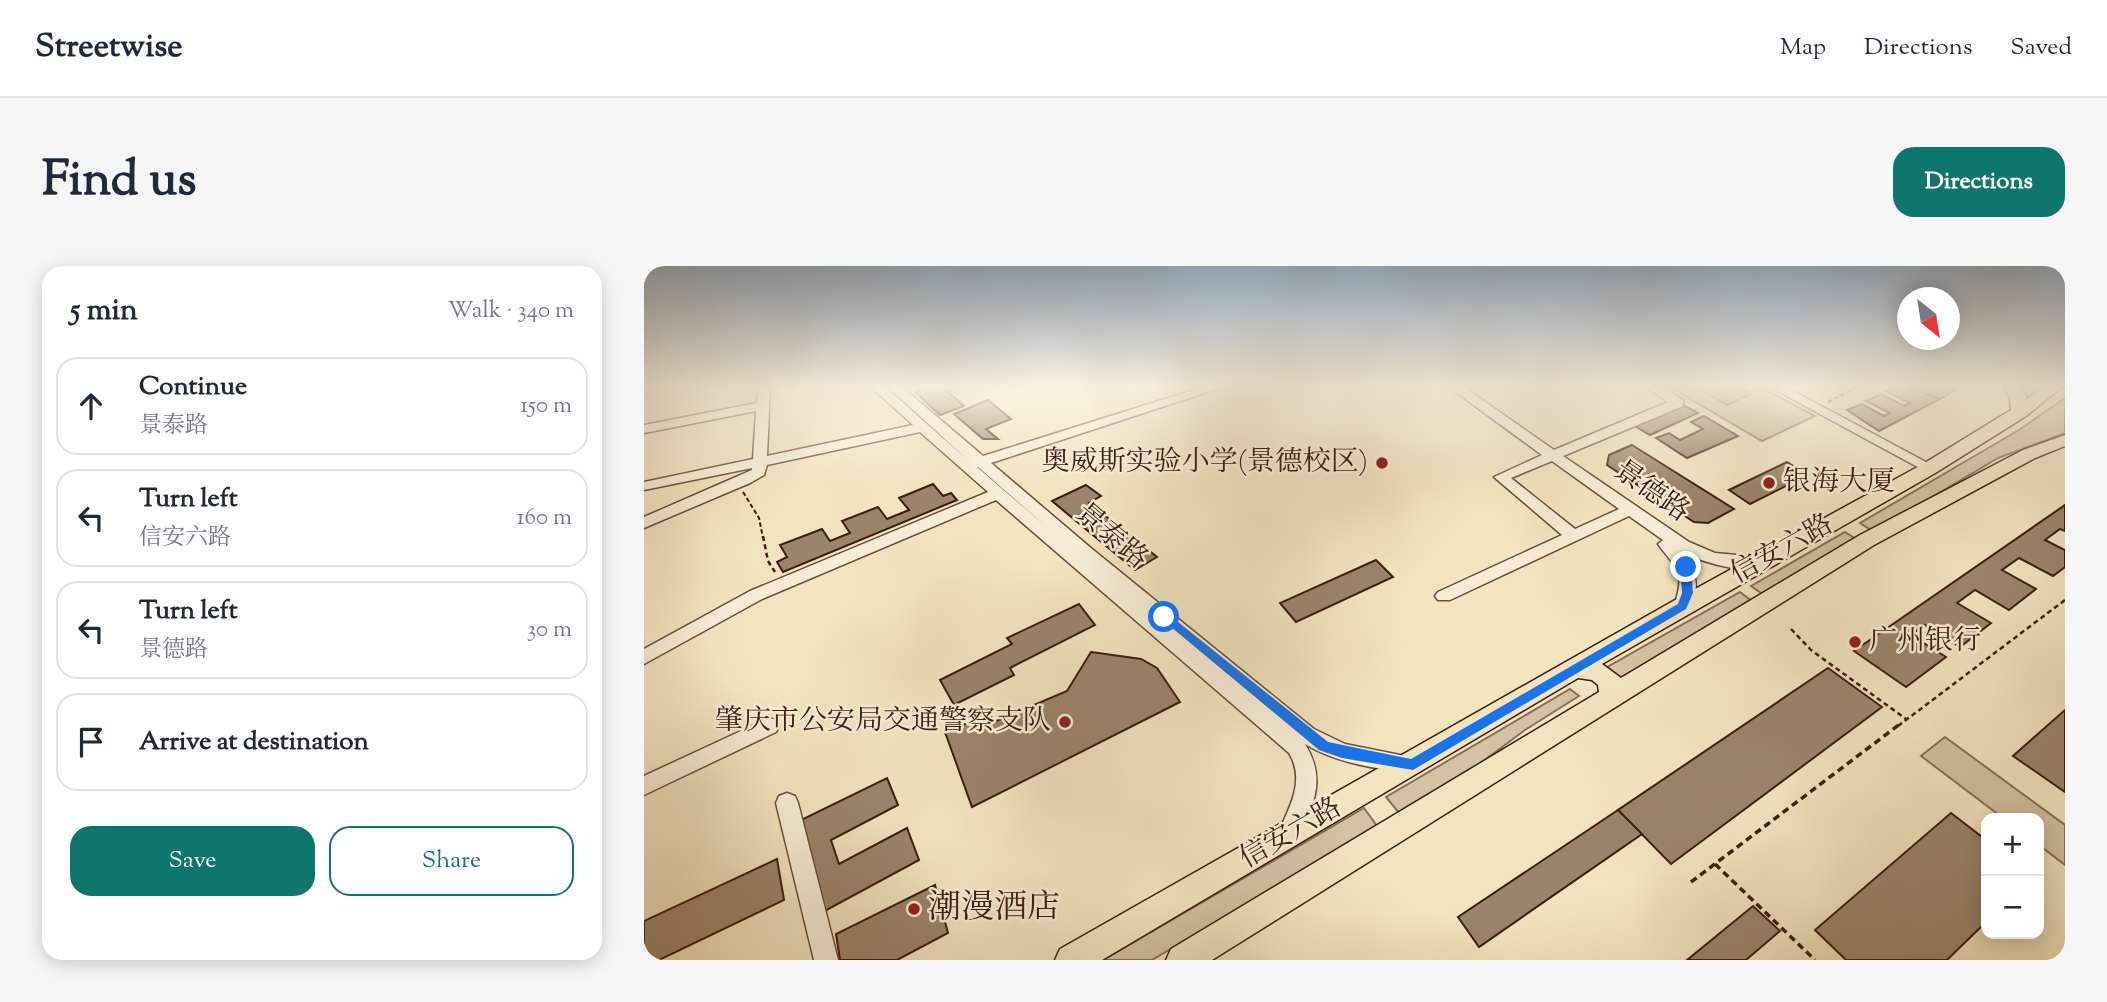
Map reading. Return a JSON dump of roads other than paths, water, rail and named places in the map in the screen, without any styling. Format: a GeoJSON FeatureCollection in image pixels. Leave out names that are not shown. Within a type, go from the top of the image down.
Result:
{"type":"FeatureCollection","features":[{"type":"Feature","properties":{"kind":"main road","name":"信安六路"},"geometry":{"type":"LineString","coordinates":[[1071,960],[1413,765],[1682,606],[1930,468],[2008,419]]}},
{"type":"Feature","properties":{"kind":"main road","name":"信安六路"},"geometry":{"type":"LineString","coordinates":[[1191,958],[1867,540],[2029,454],[2061,442]]}},
{"type":"Feature","properties":{"kind":"main road"},"geometry":{"type":"LineString","coordinates":[[1831,523],[1849,527],[1867,540]]}},
{"type":"Feature","properties":{"kind":"main road"},"geometry":{"type":"LineString","coordinates":[[1577,669],[1598,672],[1610,681],[1612,697]]}},
{"type":"Feature","properties":{"kind":"street"},"geometry":{"type":"LineString","coordinates":[[644,429],[693,419]]}},
{"type":"Feature","properties":{"kind":"street"},"geometry":{"type":"LineString","coordinates":[[644,523],[759,472],[761,419]]}},
{"type":"Feature","properties":{"kind":"street"},"geometry":{"type":"LineString","coordinates":[[911,419],[972,465],[996,494],[1296,747],[1304,757],[1308,773],[1308,792],[1287,836]]}},
{"type":"Feature","properties":{"kind":"street","name":"景泰路"},"geometry":{"type":"LineString","coordinates":[[926,419],[972,465],[1307,735],[1342,753],[1413,765]]}},
{"type":"Feature","properties":{"kind":"street"},"geometry":{"type":"LineString","coordinates":[[972,465],[1115,419]]}},
{"type":"Feature","properties":{"kind":"street","name":"景德路"},"geometry":{"type":"LineString","coordinates":[[1495,419],[1683,546],[1705,557],[1728,562],[1759,563]]}},
{"type":"Feature","properties":{"kind":"street","name":"景德路"},"geometry":{"type":"LineString","coordinates":[[1499,419],[1682,557],[1686,567],[1688,593],[1682,606]]}},
{"type":"Feature","properties":{"kind":"street"},"geometry":{"type":"LineString","coordinates":[[1574,536],[1501,477],[1639,419]]}},
{"type":"Feature","properties":{"kind":"street"},"geometry":{"type":"LineString","coordinates":[[1838,419],[1930,468]]}},
{"type":"Feature","properties":{"kind":"street"},"geometry":{"type":"LineString","coordinates":[[644,486],[920,428]]}},
{"type":"Feature","properties":{"kind":"street"},"geometry":{"type":"LineString","coordinates":[[644,657],[756,595],[996,494]]}},
{"type":"Feature","properties":{"kind":"street"},"geometry":{"type":"LineString","coordinates":[[1444,596],[1625,512]]}},
{"type":"Feature","properties":{"kind":"street"},"geometry":{"type":"LineString","coordinates":[[644,786],[769,726]]}},
{"type":"Feature","properties":{"kind":"street"},"geometry":{"type":"LineString","coordinates":[[787,803],[825,960]]}},
{"type":"Feature","properties":{"kind":"place","name":"奥威斯实验小学(景德校区)"},"geometry":{"type":"Point","coordinates":[1382,463]}},
{"type":"Feature","properties":{"kind":"place","name":"银海大厦"},"geometry":{"type":"Point","coordinates":[1769,483]}},
{"type":"Feature","properties":{"kind":"place","name":"广州银行"},"geometry":{"type":"Point","coordinates":[1855,642]}},
{"type":"Feature","properties":{"kind":"place","name":"肇庆市公安局交通警察支队"},"geometry":{"type":"Point","coordinates":[1065,722]}},
{"type":"Feature","properties":{"kind":"place","name":"潮漫酒店"},"geometry":{"type":"Point","coordinates":[914,909]}}]}
